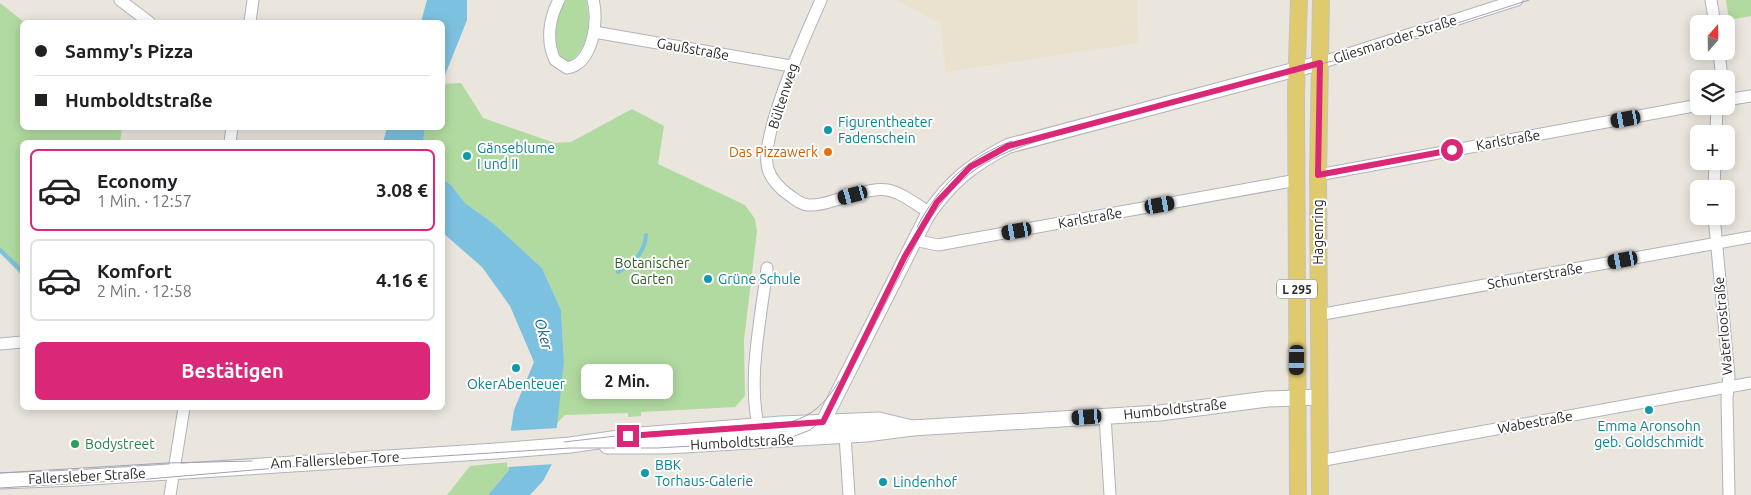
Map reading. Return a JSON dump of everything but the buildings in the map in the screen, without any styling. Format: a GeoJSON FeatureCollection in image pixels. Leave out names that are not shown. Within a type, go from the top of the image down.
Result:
{"type":"FeatureCollection","features":[{"type":"Feature","properties":{"kind":"main road","name":"Hagenring"},"geometry":{"type":"LineString","coordinates":[[1298,495],[1296,180],[1299,0]]}},
{"type":"Feature","properties":{"kind":"main road","name":"Hagenring"},"geometry":{"type":"LineString","coordinates":[[1320,495],[1318,175],[1321,0]]}},
{"type":"Feature","properties":{"kind":"main road","name":"Humboldtstraße"},"geometry":{"type":"LineString","coordinates":[[496,451],[570,445],[640,434],[758,426],[823,422],[844,428],[912,428],[1160,413],[1262,400],[1318,397]]}},
{"type":"Feature","properties":{"kind":"main road","name":"Humboldtstraße"},"geometry":{"type":"LineString","coordinates":[[570,445],[643,447],[815,438],[844,428]]}},
{"type":"Feature","properties":{"kind":"main road","name":"Am Fallersleber Tore"},"geometry":{"type":"LineString","coordinates":[[174,471],[496,451]]}},
{"type":"Feature","properties":{"kind":"main road","name":"Fallersleber Straße"},"geometry":{"type":"LineString","coordinates":[[0,480],[174,471]]}},
{"type":"Feature","properties":{"kind":"street"},"geometry":{"type":"LineString","coordinates":[[120,0],[146,20]]}},
{"type":"Feature","properties":{"kind":"street"},"geometry":{"type":"LineString","coordinates":[[250,20],[253,0]]}},
{"type":"Feature","properties":{"kind":"street"},"geometry":{"type":"LineString","coordinates":[[559,0],[552,17],[550,36],[552,54],[558,64],[567,68],[576,64],[585,54],[594,32],[595,16],[592,0]]}},
{"type":"Feature","properties":{"kind":"street","name":"Bültenweg"},"geometry":{"type":"LineString","coordinates":[[821,0],[786,79],[766,158],[774,181],[784,192],[799,202],[808,205],[820,205],[870,191],[893,190],[930,212]]}},
{"type":"Feature","properties":{"kind":"street","name":"Gliesmaroder Straße"},"geometry":{"type":"LineString","coordinates":[[815,438],[914,240],[930,212],[945,191],[982,158],[1008,146],[1320,63],[1517,0]]}},
{"type":"Feature","properties":{"kind":"street"},"geometry":{"type":"LineString","coordinates":[[1711,0],[1714,15]]}},
{"type":"Feature","properties":{"kind":"street","name":"Gaußstraße"},"geometry":{"type":"LineString","coordinates":[[594,32],[792,66]]}},
{"type":"Feature","properties":{"kind":"street"},"geometry":{"type":"LineString","coordinates":[[1735,99],[1751,96]]}},
{"type":"Feature","properties":{"kind":"street","name":"Karlstraße"},"geometry":{"type":"LineString","coordinates":[[1318,175],[1690,107]]}},
{"type":"Feature","properties":{"kind":"street","name":"Karlstraße"},"geometry":{"type":"LineString","coordinates":[[914,240],[938,246],[1296,180]]}},
{"type":"Feature","properties":{"kind":"street","name":"Waterloostraße"},"geometry":{"type":"LineString","coordinates":[[1714,225],[1729,376],[1729,495]]}},
{"type":"Feature","properties":{"kind":"street","name":"Schunterstraße"},"geometry":{"type":"LineString","coordinates":[[1318,315],[1751,237]]}},
{"type":"Feature","properties":{"kind":"street"},"geometry":{"type":"LineString","coordinates":[[762,441],[758,426],[755,370],[767,268]]}},
{"type":"Feature","properties":{"kind":"street"},"geometry":{"type":"LineString","coordinates":[[0,344],[20,342]]}},
{"type":"Feature","properties":{"kind":"street","name":"Wabestraße"},"geometry":{"type":"LineString","coordinates":[[1319,461],[1751,383]]}},
{"type":"Feature","properties":{"kind":"street"},"geometry":{"type":"LineString","coordinates":[[170,495],[184,410]]}},
{"type":"Feature","properties":{"kind":"street"},"geometry":{"type":"LineString","coordinates":[[1105,416],[1110,495]]}},
{"type":"Feature","properties":{"kind":"street"},"geometry":{"type":"LineString","coordinates":[[844,428],[849,495]]}},
{"type":"Feature","properties":{"kind":"shaded area"},"geometry":{"type":"Polygon","coordinates":[[[896,0],[1137,0],[1138,43],[946,72],[940,23],[896,0]]]}},
{"type":"Feature","properties":{"kind":"green space"},"geometry":{"type":"Polygon","coordinates":[[[563,0],[586,0],[589,17],[585,43],[568,63],[558,57],[553,31],[563,0]]]}},
{"type":"Feature","properties":{"kind":"green space"},"geometry":{"type":"Polygon","coordinates":[[[1726,0],[1751,0],[1751,16],[1735,19],[1735,15],[1728,15],[1726,0]]]}},
{"type":"Feature","properties":{"kind":"green space"},"geometry":{"type":"Polygon","coordinates":[[[0,3],[21,20],[20,130],[122,130],[120,140],[20,140],[20,274],[0,253],[0,3]]]}},
{"type":"Feature","properties":{"kind":"green space","name":"Botanischer Garten"},"geometry":{"type":"Polygon","coordinates":[[[461,83],[483,118],[555,143],[571,142],[632,109],[664,126],[658,164],[745,205],[755,219],[757,231],[744,340],[745,396],[735,407],[641,412],[641,416],[628,417],[628,413],[565,415],[556,424],[564,362],[561,310],[542,268],[494,224],[465,203],[445,180],[445,140],[423,140],[425,130],[445,130],[445,84],[461,83]]]}},
{"type":"Feature","properties":{"kind":"green space"},"geometry":{"type":"Polygon","coordinates":[[[510,462],[509,470],[488,495],[447,495],[470,466],[510,462]]]}},
{"type":"Feature","properties":{"kind":"water"},"geometry":{"type":"Polygon","coordinates":[[[427,0],[467,0],[467,20],[445,75],[445,20],[422,20],[427,0]]]}},
{"type":"Feature","properties":{"kind":"water"},"geometry":{"type":"Polygon","coordinates":[[[386,130],[425,130],[423,140],[384,140],[386,130]]]}},
{"type":"Feature","properties":{"kind":"water","name":"Oker"},"geometry":{"type":"Polygon","coordinates":[[[445,180],[465,203],[494,224],[542,268],[561,310],[564,362],[553,462],[543,481],[530,495],[488,495],[509,470],[510,436],[514,410],[534,362],[510,306],[482,267],[445,235],[445,180]]]}},
{"type":"Feature","properties":{"kind":"pier"},"geometry":{"type":"Polygon","coordinates":[[[558,428],[555,464],[507,467],[508,431],[558,428]]]}},
{"type":"Feature","properties":{"kind":"waterway"},"geometry":{"type":"LineString","coordinates":[[618,272],[629,265],[641,252],[646,235]]}},
{"type":"Feature","properties":{"kind":"waterway"},"geometry":{"type":"LineString","coordinates":[[0,250],[20,269]]}},
{"type":"Feature","properties":{"kind":"tram line"},"geometry":{"type":"LineString","coordinates":[[0,488],[148,479],[347,462],[570,448],[657,448],[782,441],[810,430],[832,408],[924,228],[937,209],[963,179],[992,160],[1028,144],[1050,137],[1377,49],[1529,0]]}},
{"type":"Feature","properties":{"kind":"tram line"},"geometry":{"type":"LineString","coordinates":[[917,227],[925,212],[956,175],[982,155],[1012,141]]}},
{"type":"Feature","properties":{"kind":"tram line"},"geometry":{"type":"LineString","coordinates":[[564,442],[651,432],[790,422],[806,416],[819,407],[839,381]]}},
{"type":"Feature","properties":{"kind":"tram line"},"geometry":{"type":"LineString","coordinates":[[0,473],[167,463],[252,461]]}},
{"type":"Feature","properties":{"kind":"place","name":"Figurentheater Fadenschein"},"geometry":{"type":"Point","coordinates":[828,130]}},
{"type":"Feature","properties":{"kind":"place","name":"Das Pizzawerk"},"geometry":{"type":"Point","coordinates":[828,152]}},
{"type":"Feature","properties":{"kind":"place","name":"Gänseblume I und II"},"geometry":{"type":"Point","coordinates":[467,156]}},
{"type":"Feature","properties":{"kind":"place","name":"Grüne Schule"},"geometry":{"type":"Point","coordinates":[708,279]}},
{"type":"Feature","properties":{"kind":"place","name":"OkerAbenteuer"},"geometry":{"type":"Point","coordinates":[516,368]}},
{"type":"Feature","properties":{"kind":"place","name":"Emma Aronsohn geb. Goldschmidt"},"geometry":{"type":"Point","coordinates":[1649,410]}},
{"type":"Feature","properties":{"kind":"place","name":"Bodystreet"},"geometry":{"type":"Point","coordinates":[75,444]}},
{"type":"Feature","properties":{"kind":"place","name":"BBK Torhaus-Galerie"},"geometry":{"type":"Point","coordinates":[645,473]}},
{"type":"Feature","properties":{"kind":"place","name":"Lindenhof"},"geometry":{"type":"Point","coordinates":[883,482]}},
{"type":"Feature","properties":{"kind":"route"},"geometry":{"type":"LineString","coordinates":[[628,436],[823,422],[924,221],[945,191],[963,173],[982,158],[1008,146],[1320,63],[1318,175],[1452,150]]}}]}
